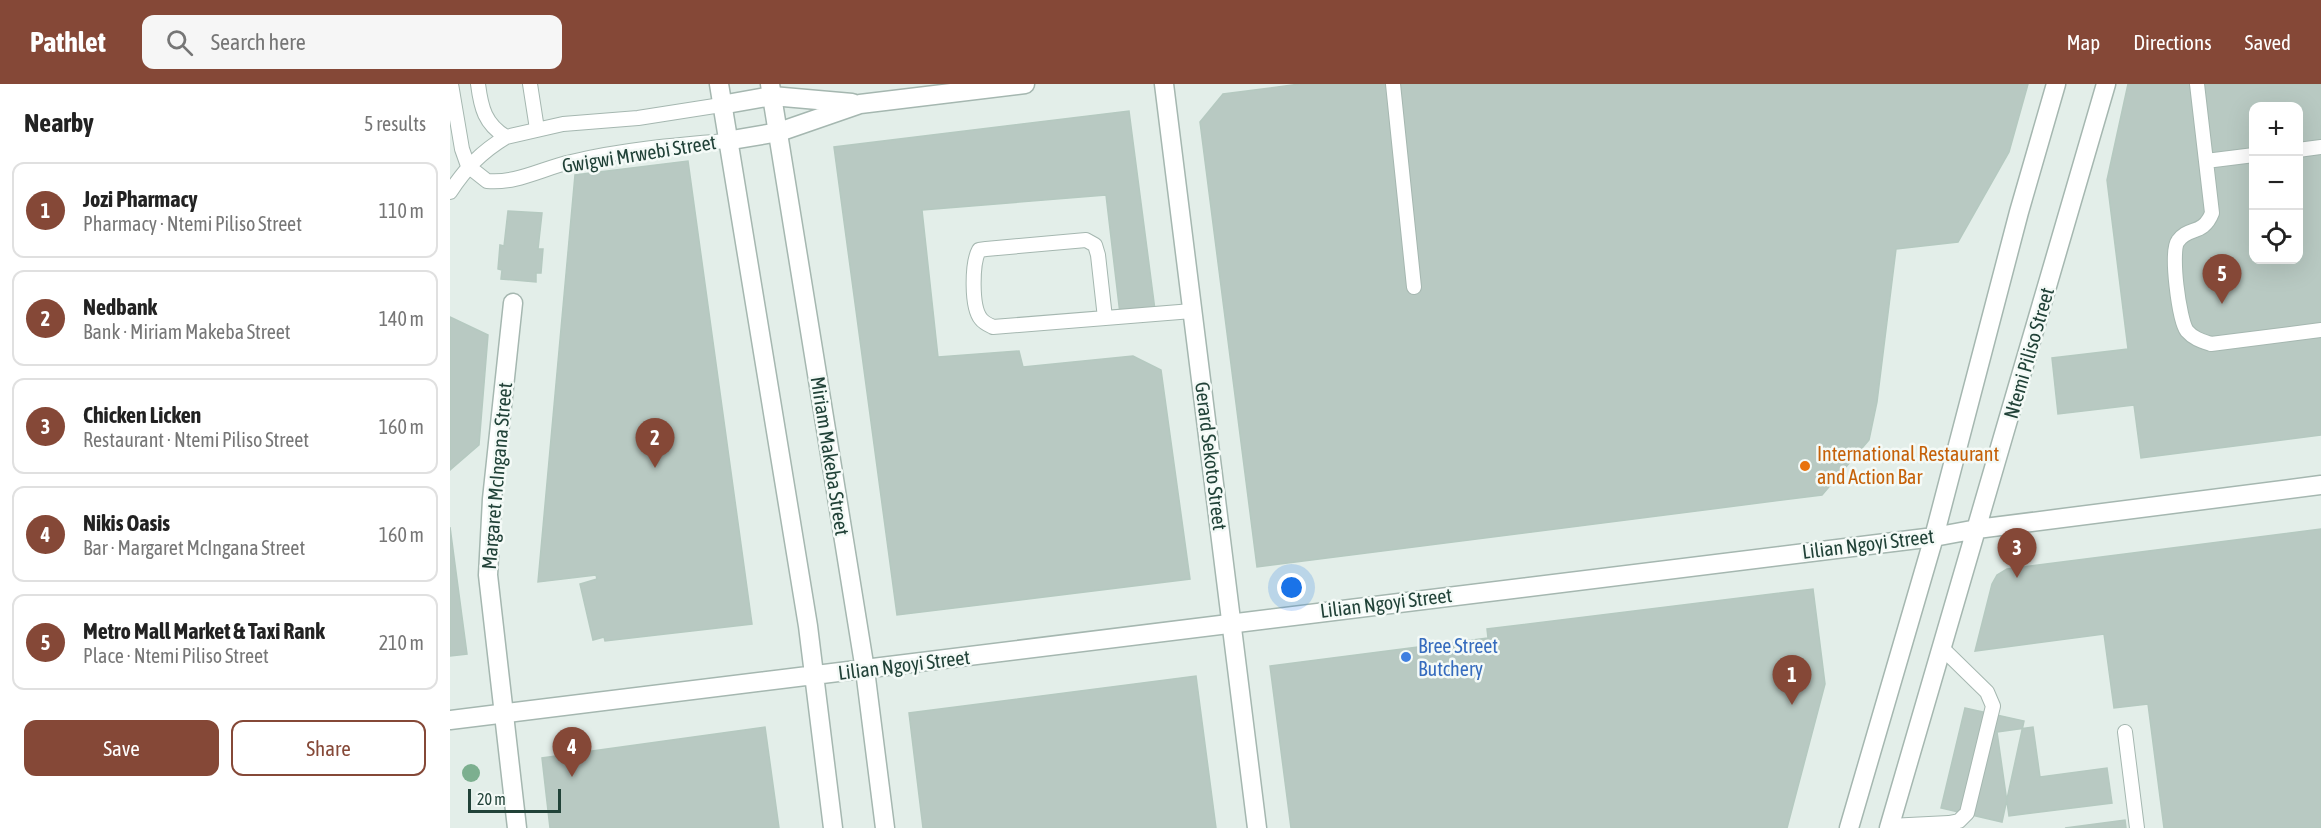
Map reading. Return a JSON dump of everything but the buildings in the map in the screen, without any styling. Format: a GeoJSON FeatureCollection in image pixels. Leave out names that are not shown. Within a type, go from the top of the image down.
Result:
{"type":"FeatureCollection","features":[{"type":"Feature","properties":{"kind":"street"},"geometry":{"type":"LineString","coordinates":[[718,84],[814,677],[833,828]]}},
{"type":"Feature","properties":{"kind":"street","name":"Gwigwi Mrwebi Street"},"geometry":{"type":"LineString","coordinates":[[726,141],[779,132],[860,104],[1025,84]]}},
{"type":"Feature","properties":{"kind":"street","name":"Gerard Sekoto Street"},"geometry":{"type":"LineString","coordinates":[[1164,84],[1257,828]]}},
{"type":"Feature","properties":{"kind":"street"},"geometry":{"type":"LineString","coordinates":[[1849,828],[1934,537],[2016,224],[2056,84]]}},
{"type":"Feature","properties":{"kind":"street","name":"Ntemi Piliso Street"},"geometry":{"type":"LineString","coordinates":[[1889,827],[2106,84]]}},
{"type":"Feature","properties":{"kind":"street","name":"Gwigwi Mrwebi Street"},"geometry":{"type":"LineString","coordinates":[[721,105],[771,90],[860,104]]}},
{"type":"Feature","properties":{"kind":"street","name":"Miriam Makeba Street"},"geometry":{"type":"LineString","coordinates":[[771,90],[865,670],[885,828]]}},
{"type":"Feature","properties":{"kind":"street","name":"Margaret McIngana Street"},"geometry":{"type":"LineString","coordinates":[[513,303],[492,499],[488,575],[502,713],[517,828]]}},
{"type":"Feature","properties":{"kind":"street","name":"Lilian Ngoyi Street"},"geometry":{"type":"LineString","coordinates":[[450,720],[814,677],[1232,622],[1934,537],[1977,529],[2321,485]]}},
{"type":"Feature","properties":{"kind":"lane"},"geometry":{"type":"LineString","coordinates":[[452,84],[458,133],[468,166]]}},
{"type":"Feature","properties":{"kind":"lane"},"geometry":{"type":"LineString","coordinates":[[478,84],[485,118],[494,130],[506,137]]}},
{"type":"Feature","properties":{"kind":"lane"},"geometry":{"type":"LineString","coordinates":[[530,84],[537,129]]}},
{"type":"Feature","properties":{"kind":"lane"},"geometry":{"type":"LineString","coordinates":[[1393,84],[1414,287]]}},
{"type":"Feature","properties":{"kind":"lane"},"geometry":{"type":"LineString","coordinates":[[2197,84],[2212,213],[2203,228],[2182,236],[2175,248],[2180,315],[2186,329],[2195,339],[2211,344],[2321,330]]}},
{"type":"Feature","properties":{"kind":"lane","name":"Gwigwi Mrwebi Street"},"geometry":{"type":"LineString","coordinates":[[450,192],[468,166],[486,149],[506,137],[537,129],[721,105]]}},
{"type":"Feature","properties":{"kind":"lane","name":"Gwigwi Mrwebi Street"},"geometry":{"type":"LineString","coordinates":[[468,166],[487,181],[499,182],[602,156],[677,145],[726,141]]}},
{"type":"Feature","properties":{"kind":"lane"},"geometry":{"type":"LineString","coordinates":[[2303,149],[2321,147]]}},
{"type":"Feature","properties":{"kind":"lane"},"geometry":{"type":"LineString","coordinates":[[2206,161],[2249,156]]}},
{"type":"Feature","properties":{"kind":"lane"},"geometry":{"type":"LineString","coordinates":[[1105,318],[1098,255],[1095,245],[1086,240],[979,250],[973,261],[977,312],[982,321],[993,327],[1105,318],[1192,311]]}},
{"type":"Feature","properties":{"kind":"lane"},"geometry":{"type":"LineString","coordinates":[[1889,827],[1949,823],[1959,820],[1967,813],[1993,706],[1987,692],[1942,648]]}},
{"type":"Feature","properties":{"kind":"lane"},"geometry":{"type":"LineString","coordinates":[[2125,732],[2137,828]]}},
{"type":"Feature","properties":{"kind":"lane"},"geometry":{"type":"LineString","coordinates":[[1949,823],[1967,828]]}},
{"type":"Feature","properties":{"kind":"place","name":"Metro Mall Market & Taxi Rank"},"geometry":{"type":"Point","coordinates":[2222,304]}},
{"type":"Feature","properties":{"kind":"place","name":"International Restaurant and Action Bar"},"geometry":{"type":"Point","coordinates":[1805,466]}},
{"type":"Feature","properties":{"kind":"place","name":"Nedbank"},"geometry":{"type":"Point","coordinates":[655,468]}},
{"type":"Feature","properties":{"kind":"place","name":"Chicken Licken"},"geometry":{"type":"Point","coordinates":[2017,578]}},
{"type":"Feature","properties":{"kind":"place","name":"Bree Street Butchery"},"geometry":{"type":"Point","coordinates":[1406,657]}},
{"type":"Feature","properties":{"kind":"place","name":"Jozi Pharmacy"},"geometry":{"type":"Point","coordinates":[1792,705]}},
{"type":"Feature","properties":{"kind":"place","name":"Nikis Oasis"},"geometry":{"type":"Point","coordinates":[572,777]}}]}
